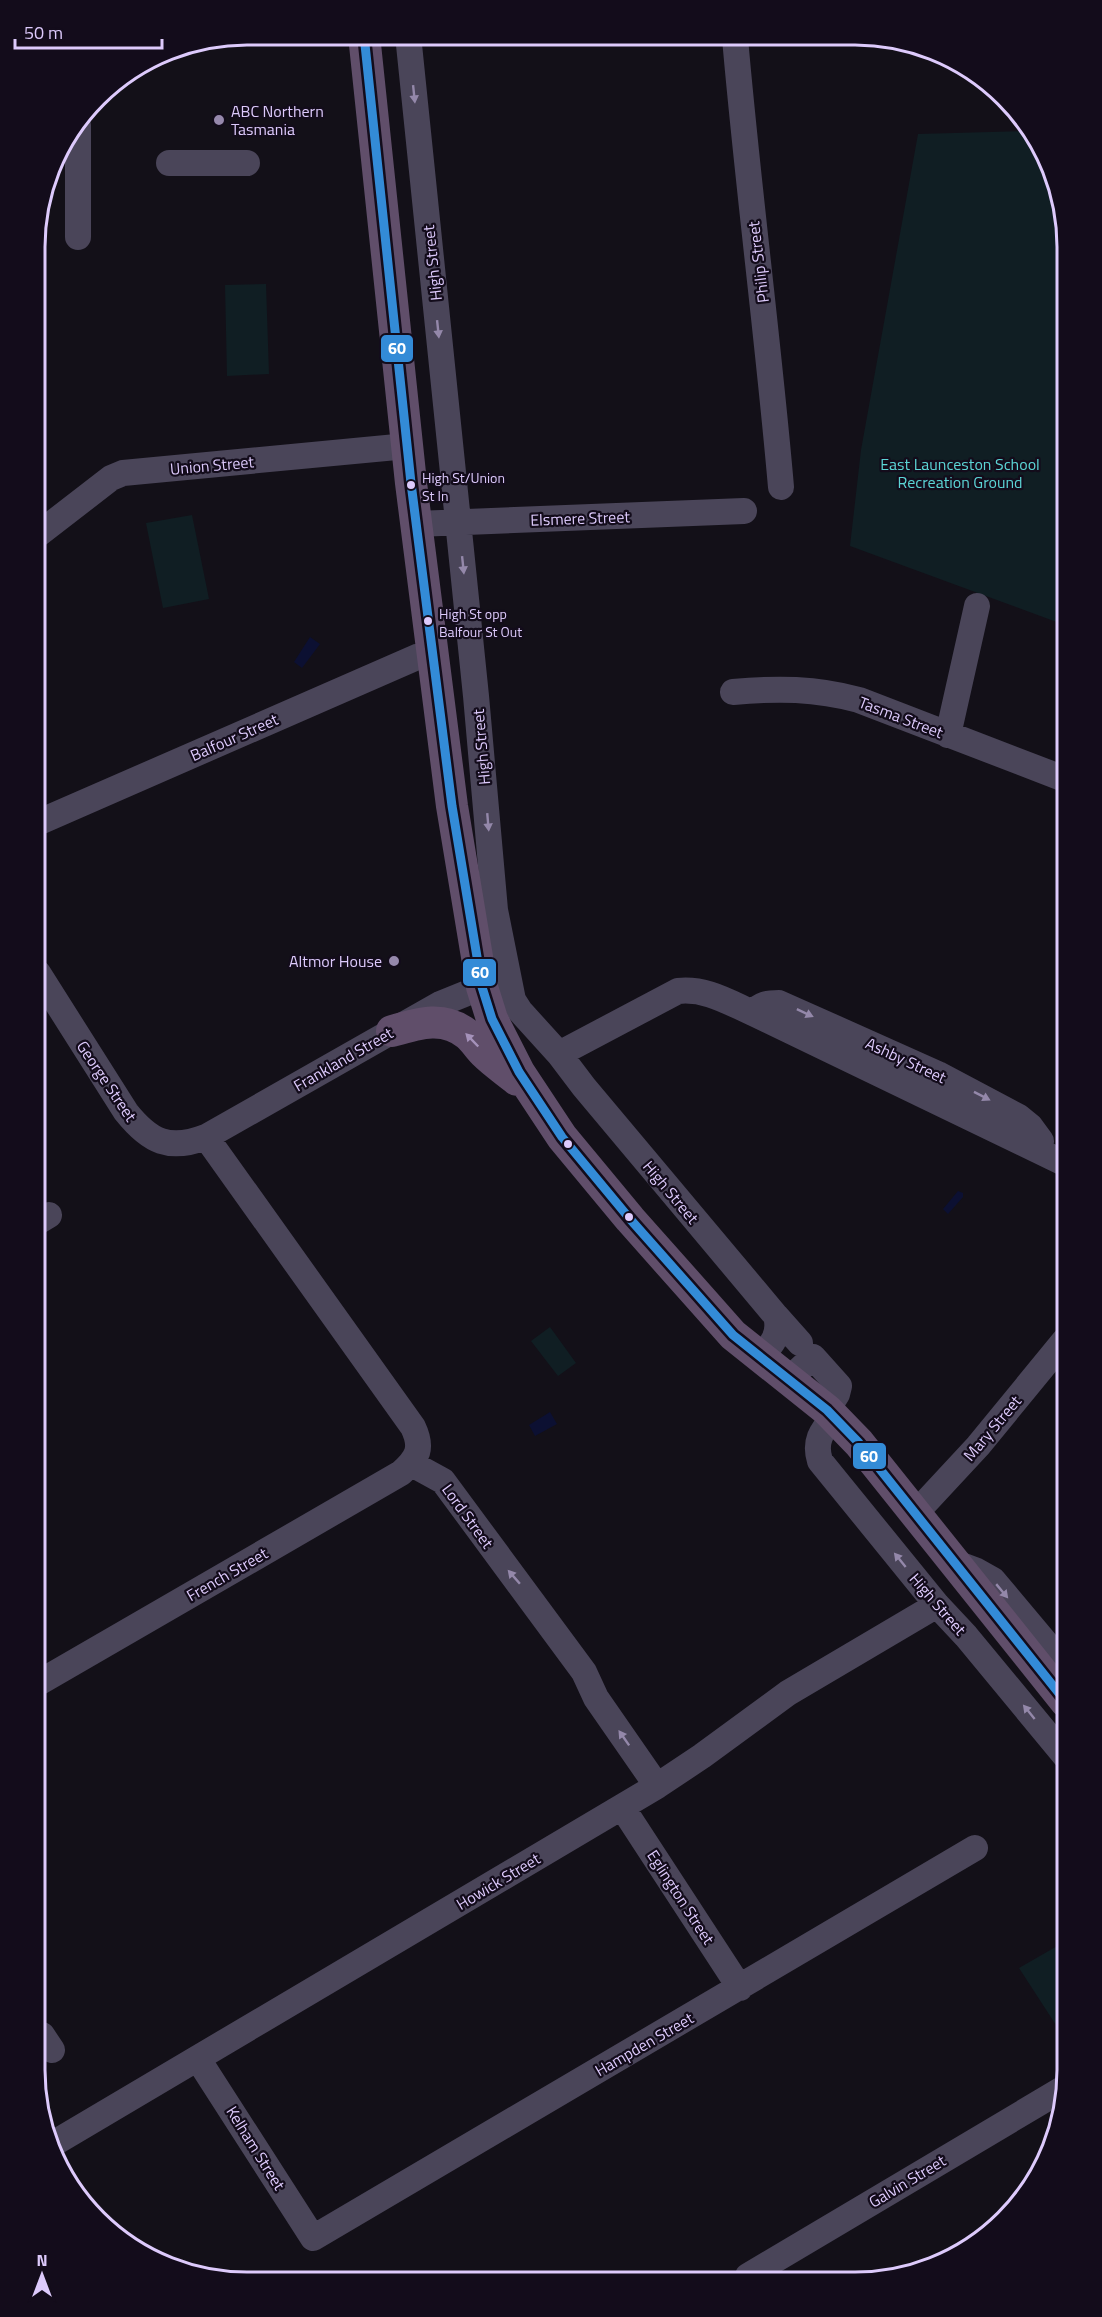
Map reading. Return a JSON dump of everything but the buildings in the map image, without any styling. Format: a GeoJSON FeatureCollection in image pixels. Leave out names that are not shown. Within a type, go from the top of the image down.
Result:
{"type":"FeatureCollection","features":[{"type":"Feature","properties":{"kind":"main road"},"geometry":{"type":"LineString","coordinates":[[365,45],[407,446],[438,702],[455,828],[482,987],[492,1019],[508,1053],[562,1137],[630,1220],[718,1321],[760,1358],[831,1414],[859,1443],[1057,1691]]}},
{"type":"Feature","properties":{"kind":"main road"},"geometry":{"type":"LineString","coordinates":[[392,1031],[425,1022],[454,1026],[471,1038],[483,1052],[532,1092]]}},
{"type":"Feature","properties":{"kind":"street","name":"High Street"},"geometry":{"type":"LineString","coordinates":[[409,45],[459,523],[495,910],[509,986],[520,1011],[559,1054],[776,1316],[839,1386],[831,1414],[818,1438],[817,1451],[820,1461],[937,1605],[966,1636],[1057,1746]]}},
{"type":"Feature","properties":{"kind":"street","name":"Philip Street"},"geometry":{"type":"LineString","coordinates":[[736,45],[745,153],[769,347],[781,487]]}},
{"type":"Feature","properties":{"kind":"street"},"geometry":{"type":"LineString","coordinates":[[78,137],[78,237]]}},
{"type":"Feature","properties":{"kind":"street"},"geometry":{"type":"LineString","coordinates":[[169,163],[247,163]]}},
{"type":"Feature","properties":{"kind":"street","name":"Union Street"},"geometry":{"type":"LineString","coordinates":[[45,529],[111,478],[123,473],[407,446]]}},
{"type":"Feature","properties":{"kind":"street","name":"Elsmere Street"},"geometry":{"type":"LineString","coordinates":[[416,525],[744,511]]}},
{"type":"Feature","properties":{"kind":"street"},"geometry":{"type":"LineString","coordinates":[[948,735],[977,606]]}},
{"type":"Feature","properties":{"kind":"street","name":"Balfour Street"},"geometry":{"type":"LineString","coordinates":[[45,820],[417,657],[432,655]]}},
{"type":"Feature","properties":{"kind":"street","name":"Tasma Street"},"geometry":{"type":"LineString","coordinates":[[733,692],[772,688],[828,692],[859,700],[1057,776]]}},
{"type":"Feature","properties":{"kind":"street"},"geometry":{"type":"LineString","coordinates":[[438,702],[476,696]]}},
{"type":"Feature","properties":{"kind":"street","name":"George Street"},"geometry":{"type":"LineString","coordinates":[[45,983],[115,1097],[135,1123],[155,1140],[165,1143],[183,1144],[206,1137]]}},
{"type":"Feature","properties":{"kind":"street","name":"Frankland Street"},"geometry":{"type":"LineString","coordinates":[[206,1137],[440,1004],[482,987]]}},
{"type":"Feature","properties":{"kind":"street","name":"Ashby Street"},"geometry":{"type":"LineString","coordinates":[[559,1054],[678,991],[694,990],[708,993],[753,1013],[1057,1159]]}},
{"type":"Feature","properties":{"kind":"street"},"geometry":{"type":"LineString","coordinates":[[206,1137],[412,1426],[419,1446],[412,1464]]}},
{"type":"Feature","properties":{"kind":"street"},"geometry":{"type":"LineString","coordinates":[[760,1358],[777,1335],[776,1316]]}},
{"type":"Feature","properties":{"kind":"street"},"geometry":{"type":"LineString","coordinates":[[788,1380],[806,1350]]}},
{"type":"Feature","properties":{"kind":"street","name":"Mary Street"},"geometry":{"type":"LineString","coordinates":[[915,1511],[978,1446],[1057,1350]]}},
{"type":"Feature","properties":{"kind":"street","name":"French Street"},"geometry":{"type":"LineString","coordinates":[[45,1679],[401,1473],[412,1464]]}},
{"type":"Feature","properties":{"kind":"street","name":"Lord Street"},"geometry":{"type":"LineString","coordinates":[[412,1464],[443,1481],[585,1672],[597,1698],[657,1786]]}},
{"type":"Feature","properties":{"kind":"street"},"geometry":{"type":"LineString","coordinates":[[953,1562],[993,1580],[1057,1657]]}},
{"type":"Feature","properties":{"kind":"street","name":"Howick Street"},"geometry":{"type":"LineString","coordinates":[[58,2141],[657,1786],[788,1693],[937,1605]]}},
{"type":"Feature","properties":{"kind":"street","name":"Eglington Street"},"geometry":{"type":"LineString","coordinates":[[622,1807],[740,1988]]}},
{"type":"Feature","properties":{"kind":"street","name":"Hampden Street"},"geometry":{"type":"LineString","coordinates":[[313,2238],[975,1848]]}},
{"type":"Feature","properties":{"kind":"street","name":"Kelham Street"},"geometry":{"type":"LineString","coordinates":[[198,2059],[313,2238]]}},
{"type":"Feature","properties":{"kind":"street","name":"Galvin Street"},"geometry":{"type":"LineString","coordinates":[[755,2272],[1055,2093]]}},
{"type":"Feature","properties":{"kind":"green space","name":"East Launceston School Recreation Ground"},"geometry":{"type":"Polygon","coordinates":[[[1020,131],[1042,170],[1050,195],[1057,247],[1057,622],[850,546],[861,450],[918,134],[1020,131]]]}},
{"type":"Feature","properties":{"kind":"green space"},"geometry":{"type":"Polygon","coordinates":[[[266,284],[269,374],[227,376],[225,285],[266,284]]]}},
{"type":"Feature","properties":{"kind":"green space"},"geometry":{"type":"Polygon","coordinates":[[[192,515],[209,599],[163,608],[146,523],[192,515]]]}},
{"type":"Feature","properties":{"kind":"green space"},"geometry":{"type":"Polygon","coordinates":[[[550,1327],[576,1363],[558,1376],[531,1341],[550,1327]]]}},
{"type":"Feature","properties":{"kind":"green space"},"geometry":{"type":"Polygon","coordinates":[[[1057,1946],[1057,2027],[1019,1968],[1057,1946]]]}},
{"type":"Feature","properties":{"kind":"shaded area"},"geometry":{"type":"Polygon","coordinates":[[[310,637],[320,644],[302,668],[294,662],[310,637]]]}},
{"type":"Feature","properties":{"kind":"shaded area"},"geometry":{"type":"Polygon","coordinates":[[[958,1191],[963,1193],[963,1197],[948,1214],[943,1209],[958,1191]]]}},
{"type":"Feature","properties":{"kind":"shaded area"},"geometry":{"type":"Polygon","coordinates":[[[550,1412],[557,1424],[535,1436],[529,1425],[550,1412]]]}},
{"type":"Feature","properties":{"kind":"transit line","name":"60"},"geometry":{"type":"LineString","coordinates":[[365,45],[411,483],[452,806],[482,987],[492,1019],[519,1072],[562,1137],[630,1219],[733,1335],[827,1410],[859,1443],[1057,1691]]}},
{"type":"Feature","properties":{"kind":"place","name":"ABC Northern Tasmania"},"geometry":{"type":"Point","coordinates":[219,120]}},
{"type":"Feature","properties":{"kind":"place","name":"High St/Union St In"},"geometry":{"type":"Point","coordinates":[411,485]}},
{"type":"Feature","properties":{"kind":"place","name":"High St opp Balfour St Out"},"geometry":{"type":"Point","coordinates":[428,621]}},
{"type":"Feature","properties":{"kind":"place","name":"Altmor House"},"geometry":{"type":"Point","coordinates":[394,961]}}]}
